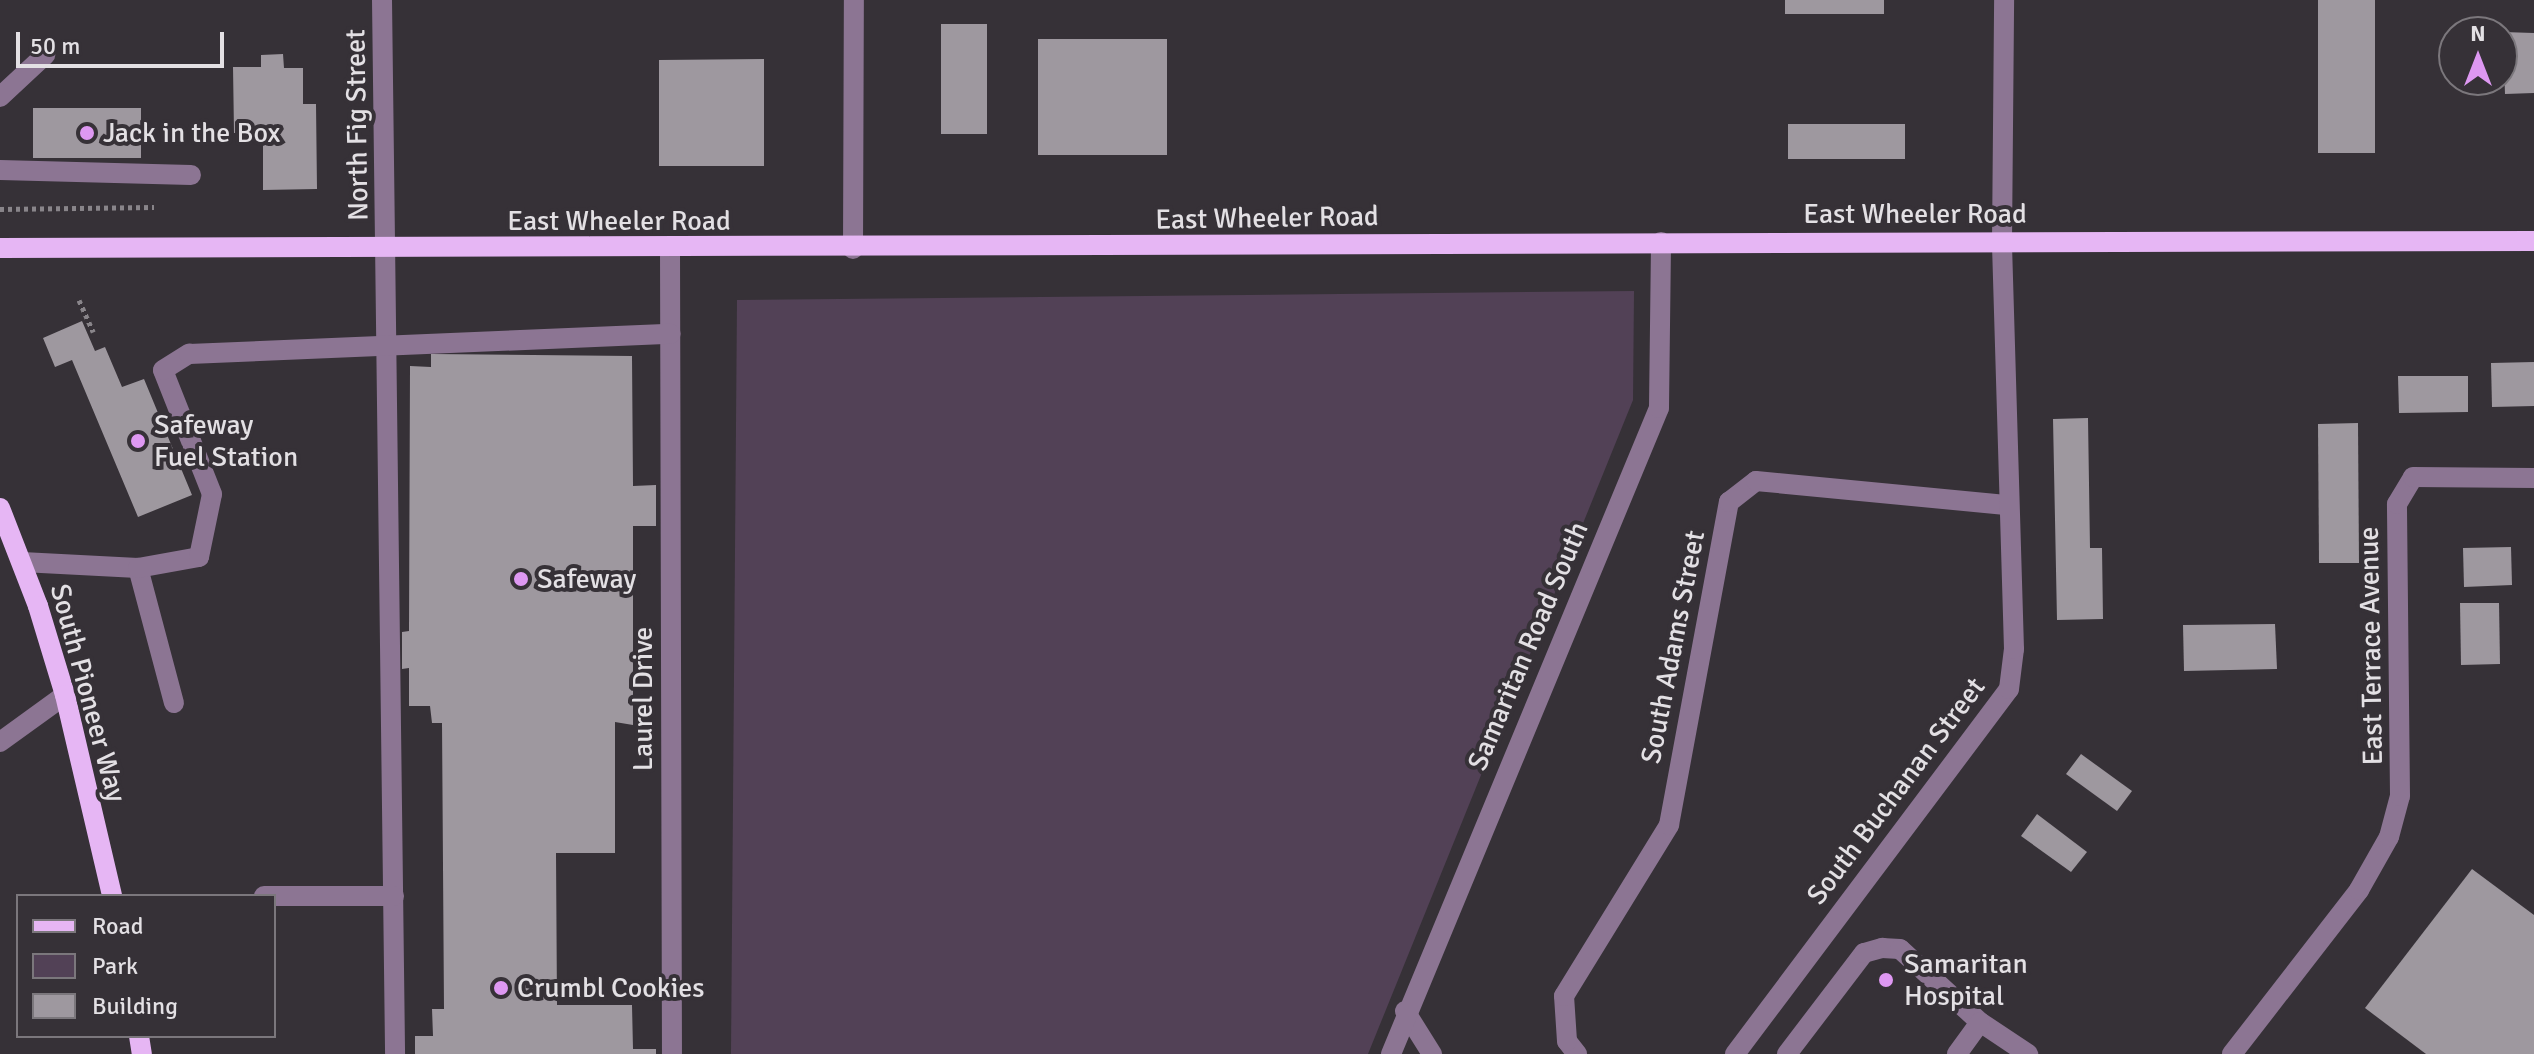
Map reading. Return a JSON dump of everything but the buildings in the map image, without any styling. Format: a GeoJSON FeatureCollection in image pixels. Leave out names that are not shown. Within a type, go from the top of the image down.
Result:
{"type":"FeatureCollection","features":[{"type":"Feature","properties":{"kind":"main road","name":"East Wheeler Road"},"geometry":{"type":"LineString","coordinates":[[0,248],[853,249],[1661,242],[2534,241]]}},
{"type":"Feature","properties":{"kind":"main road","name":"South Pioneer Way"},"geometry":{"type":"LineString","coordinates":[[0,508],[22,562],[65,695],[112,894]]}},
{"type":"Feature","properties":{"kind":"street","name":"North Fig Street"},"geometry":{"type":"LineString","coordinates":[[382,0],[388,249],[395,1054]]}},
{"type":"Feature","properties":{"kind":"street"},"geometry":{"type":"LineString","coordinates":[[853,249],[854,0]]}},
{"type":"Feature","properties":{"kind":"street","name":"South Buchanan Street"},"geometry":{"type":"LineString","coordinates":[[1735,1054],[2009,689],[2014,649],[2006,505],[2002,242],[2004,0]]}},
{"type":"Feature","properties":{"kind":"street"},"geometry":{"type":"LineString","coordinates":[[0,97],[45,55]]}},
{"type":"Feature","properties":{"kind":"street"},"geometry":{"type":"LineString","coordinates":[[0,170],[191,175]]}},
{"type":"Feature","properties":{"kind":"street","name":"Samaritan Road South"},"geometry":{"type":"LineString","coordinates":[[1391,1054],[1405,1011],[1659,408],[1661,242]]}},
{"type":"Feature","properties":{"kind":"street","name":"Laurel Drive"},"geometry":{"type":"LineString","coordinates":[[670,249],[672,1054]]}},
{"type":"Feature","properties":{"kind":"street"},"geometry":{"type":"LineString","coordinates":[[22,562],[138,568],[199,557],[212,494],[163,370],[189,354],[671,334]]}},
{"type":"Feature","properties":{"kind":"street","name":"East Terrace Avenue"},"geometry":{"type":"LineString","coordinates":[[2232,1054],[2359,890],[2389,837],[2400,796],[2397,504],[2413,477],[2534,478]]}},
{"type":"Feature","properties":{"kind":"street","name":"South Adams Street"},"geometry":{"type":"LineString","coordinates":[[1577,1054],[1567,1041],[1564,996],[1669,825],[1729,502],[1756,481],[2006,505]]}},
{"type":"Feature","properties":{"kind":"street"},"geometry":{"type":"LineString","coordinates":[[138,568],[174,703]]}},
{"type":"Feature","properties":{"kind":"street"},"geometry":{"type":"LineString","coordinates":[[0,742],[65,695]]}},
{"type":"Feature","properties":{"kind":"street"},"geometry":{"type":"LineString","coordinates":[[276,896],[394,896]]}},
{"type":"Feature","properties":{"kind":"street"},"geometry":{"type":"LineString","coordinates":[[1787,1054],[1864,953],[1882,948],[1900,949],[1980,1022],[2028,1054]]}},
{"type":"Feature","properties":{"kind":"street"},"geometry":{"type":"LineString","coordinates":[[1405,1011],[1432,1054]]}},
{"type":"Feature","properties":{"kind":"street"},"geometry":{"type":"LineString","coordinates":[[1957,1054],[1980,1022]]}},
{"type":"Feature","properties":{"kind":"path"},"geometry":{"type":"LineString","coordinates":[[0,209],[154,207]]}},
{"type":"Feature","properties":{"kind":"path"},"geometry":{"type":"LineString","coordinates":[[79,300],[93,332]]}},
{"type":"Feature","properties":{"kind":"green space"},"geometry":{"type":"Polygon","coordinates":[[[1634,291],[1633,400],[1368,1054],[731,1054],[737,300],[1634,291]]]}},
{"type":"Feature","properties":{"kind":"place","name":"Jack in the Box"},"geometry":{"type":"Point","coordinates":[87,133]}},
{"type":"Feature","properties":{"kind":"place","name":"Safeway Fuel Station"},"geometry":{"type":"Point","coordinates":[138,441]}},
{"type":"Feature","properties":{"kind":"place","name":"Safeway"},"geometry":{"type":"Point","coordinates":[521,579]}},
{"type":"Feature","properties":{"kind":"place","name":"Samaritan Hospital"},"geometry":{"type":"Point","coordinates":[1886,980]}},
{"type":"Feature","properties":{"kind":"place","name":"Crumbl Cookies"},"geometry":{"type":"Point","coordinates":[501,988]}}]}
